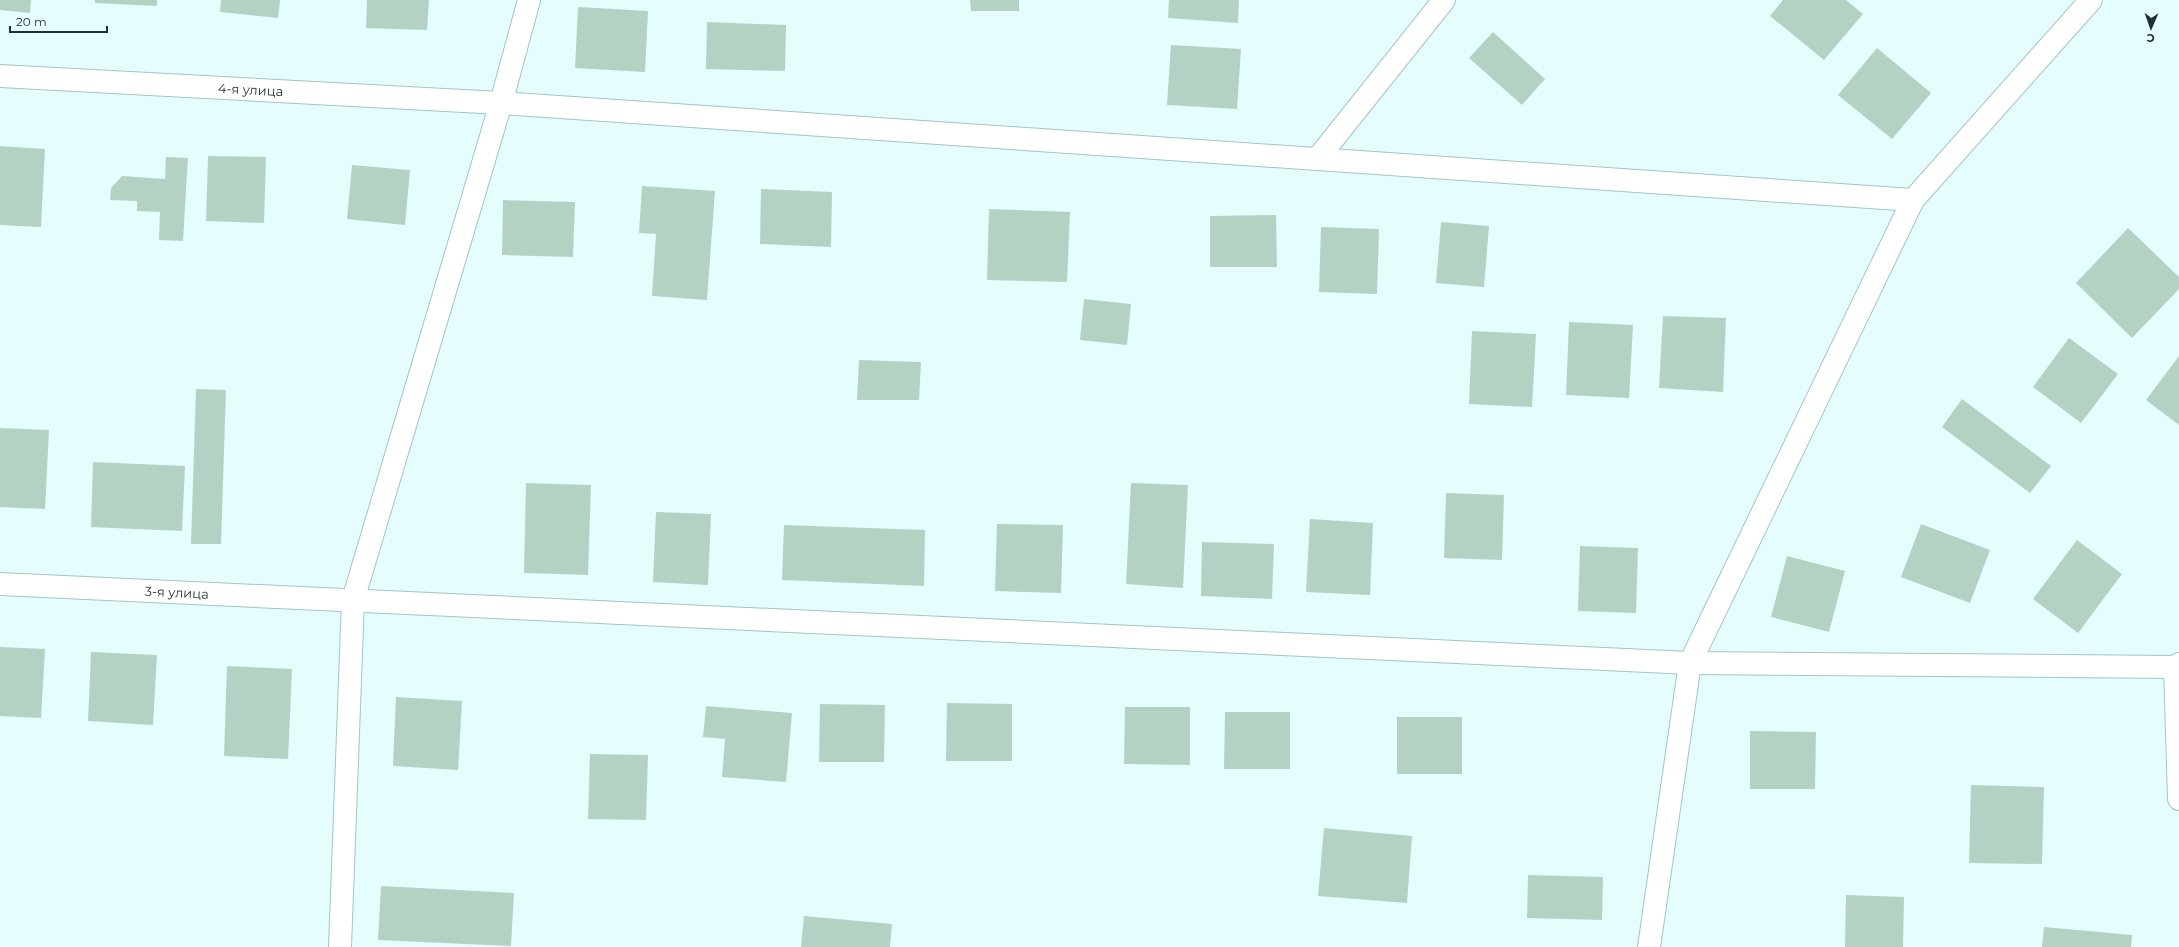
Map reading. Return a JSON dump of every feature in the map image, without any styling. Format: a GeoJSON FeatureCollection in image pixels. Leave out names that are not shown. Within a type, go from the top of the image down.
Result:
{"type":"FeatureCollection","features":[{"type":"Feature","properties":{"kind":"street"},"geometry":{"type":"LineString","coordinates":[[340,947],[353,600],[501,103],[529,0]]}},
{"type":"Feature","properties":{"kind":"street"},"geometry":{"type":"LineString","coordinates":[[1318,158],[1444,0]]}},
{"type":"Feature","properties":{"kind":"street"},"geometry":{"type":"LineString","coordinates":[[1649,947],[1690,663],[1913,200],[2091,0]]}},
{"type":"Feature","properties":{"kind":"street","name":"4-я улица"},"geometry":{"type":"LineString","coordinates":[[0,76],[501,103],[1913,200]]}},
{"type":"Feature","properties":{"kind":"street","name":"3-я улица"},"geometry":{"type":"LineString","coordinates":[[0,584],[1690,663],[2177,666]]}},
{"type":"Feature","properties":{"kind":"street"},"geometry":{"type":"LineString","coordinates":[[2177,666],[2179,800]]}},
{"type":"Feature","properties":{"kind":"building"},"geometry":{"type":"Polygon","coordinates":[[[0,0],[31,0],[30,13],[0,10],[0,0]]]}},
{"type":"Feature","properties":{"kind":"building"},"geometry":{"type":"Polygon","coordinates":[[[95,0],[157,0],[157,6],[95,3],[95,0]]]}},
{"type":"Feature","properties":{"kind":"building"},"geometry":{"type":"Polygon","coordinates":[[[221,0],[280,0],[278,18],[220,12],[221,0]]]}},
{"type":"Feature","properties":{"kind":"building"},"geometry":{"type":"Polygon","coordinates":[[[367,0],[429,0],[427,30],[366,28],[367,0]]]}},
{"type":"Feature","properties":{"kind":"building"},"geometry":{"type":"Polygon","coordinates":[[[970,0],[1019,0],[1019,11],[971,11],[970,0]]]}},
{"type":"Feature","properties":{"kind":"building"},"geometry":{"type":"Polygon","coordinates":[[[1169,0],[1239,0],[1238,23],[1168,18],[1169,0]]]}},
{"type":"Feature","properties":{"kind":"building"},"geometry":{"type":"Polygon","coordinates":[[[1783,0],[1846,0],[1863,14],[1824,60],[1770,16],[1783,0]]]}},
{"type":"Feature","properties":{"kind":"building"},"geometry":{"type":"Polygon","coordinates":[[[578,7],[648,11],[645,72],[575,68],[578,7]]]}},
{"type":"Feature","properties":{"kind":"building"},"geometry":{"type":"Polygon","coordinates":[[[707,22],[786,25],[785,71],[706,69],[707,22]]]}},
{"type":"Feature","properties":{"kind":"building"},"geometry":{"type":"Polygon","coordinates":[[[1493,32],[1545,79],[1522,105],[1469,58],[1493,32]]]}},
{"type":"Feature","properties":{"kind":"building"},"geometry":{"type":"Polygon","coordinates":[[[1171,45],[1241,49],[1237,109],[1167,105],[1171,45]]]}},
{"type":"Feature","properties":{"kind":"building"},"geometry":{"type":"Polygon","coordinates":[[[1877,48],[1931,93],[1892,139],[1838,95],[1877,48]]]}},
{"type":"Feature","properties":{"kind":"building"},"geometry":{"type":"Polygon","coordinates":[[[0,146],[45,149],[41,227],[0,225],[0,146]]]}},
{"type":"Feature","properties":{"kind":"building"},"geometry":{"type":"Polygon","coordinates":[[[208,156],[266,157],[264,223],[206,221],[208,156]]]}},
{"type":"Feature","properties":{"kind":"building"},"geometry":{"type":"Polygon","coordinates":[[[166,157],[188,158],[183,241],[159,240],[160,212],[137,211],[137,201],[110,200],[111,188],[122,176],[165,179],[166,157]]]}},
{"type":"Feature","properties":{"kind":"building"},"geometry":{"type":"Polygon","coordinates":[[[352,165],[410,170],[405,225],[347,219],[352,165]]]}},
{"type":"Feature","properties":{"kind":"building"},"geometry":{"type":"Polygon","coordinates":[[[642,186],[715,191],[707,300],[652,296],[656,234],[639,233],[642,186]]]}},
{"type":"Feature","properties":{"kind":"building"},"geometry":{"type":"Polygon","coordinates":[[[761,189],[832,192],[831,247],[760,244],[761,189]]]}},
{"type":"Feature","properties":{"kind":"building"},"geometry":{"type":"Polygon","coordinates":[[[503,200],[575,202],[573,257],[502,255],[503,200]]]}},
{"type":"Feature","properties":{"kind":"building"},"geometry":{"type":"Polygon","coordinates":[[[989,209],[1070,212],[1067,282],[987,280],[989,209]]]}},
{"type":"Feature","properties":{"kind":"building"},"geometry":{"type":"Polygon","coordinates":[[[1276,215],[1277,267],[1210,267],[1210,216],[1276,215]]]}},
{"type":"Feature","properties":{"kind":"building"},"geometry":{"type":"Polygon","coordinates":[[[1441,222],[1489,226],[1484,287],[1436,283],[1441,222]]]}},
{"type":"Feature","properties":{"kind":"building"},"geometry":{"type":"Polygon","coordinates":[[[1321,227],[1379,229],[1377,294],[1319,292],[1321,227]]]}},
{"type":"Feature","properties":{"kind":"building"},"geometry":{"type":"Polygon","coordinates":[[[2128,228],[2179,277],[2179,289],[2132,338],[2076,283],[2128,228]]]}},
{"type":"Feature","properties":{"kind":"building"},"geometry":{"type":"Polygon","coordinates":[[[1084,299],[1131,304],[1127,345],[1080,340],[1084,299]]]}},
{"type":"Feature","properties":{"kind":"building"},"geometry":{"type":"Polygon","coordinates":[[[1663,316],[1726,318],[1723,392],[1659,388],[1663,316]]]}},
{"type":"Feature","properties":{"kind":"building"},"geometry":{"type":"Polygon","coordinates":[[[1569,322],[1633,325],[1629,398],[1566,395],[1569,322]]]}},
{"type":"Feature","properties":{"kind":"building"},"geometry":{"type":"Polygon","coordinates":[[[1472,331],[1536,334],[1532,407],[1469,404],[1472,331]]]}},
{"type":"Feature","properties":{"kind":"building"},"geometry":{"type":"Polygon","coordinates":[[[2069,338],[2118,374],[2081,423],[2033,387],[2069,338]]]}},
{"type":"Feature","properties":{"kind":"building"},"geometry":{"type":"Polygon","coordinates":[[[2179,356],[2179,425],[2146,400],[2179,356]]]}},
{"type":"Feature","properties":{"kind":"building"},"geometry":{"type":"Polygon","coordinates":[[[859,360],[921,362],[919,400],[857,400],[859,360]]]}},
{"type":"Feature","properties":{"kind":"building"},"geometry":{"type":"Polygon","coordinates":[[[196,389],[226,390],[221,544],[191,544],[196,389]]]}},
{"type":"Feature","properties":{"kind":"building"},"geometry":{"type":"Polygon","coordinates":[[[1962,399],[2051,466],[2030,493],[1942,427],[1962,399]]]}},
{"type":"Feature","properties":{"kind":"building"},"geometry":{"type":"Polygon","coordinates":[[[0,428],[49,430],[45,509],[0,507],[0,428]]]}},
{"type":"Feature","properties":{"kind":"building"},"geometry":{"type":"Polygon","coordinates":[[[93,462],[185,466],[182,531],[91,527],[93,462]]]}},
{"type":"Feature","properties":{"kind":"building"},"geometry":{"type":"Polygon","coordinates":[[[526,483],[591,485],[588,575],[524,573],[526,483]]]}},
{"type":"Feature","properties":{"kind":"building"},"geometry":{"type":"Polygon","coordinates":[[[1131,483],[1188,485],[1183,588],[1126,584],[1131,483]]]}},
{"type":"Feature","properties":{"kind":"building"},"geometry":{"type":"Polygon","coordinates":[[[1446,493],[1504,495],[1502,560],[1444,558],[1446,493]]]}},
{"type":"Feature","properties":{"kind":"building"},"geometry":{"type":"Polygon","coordinates":[[[656,512],[711,514],[708,585],[653,582],[656,512]]]}},
{"type":"Feature","properties":{"kind":"building"},"geometry":{"type":"Polygon","coordinates":[[[1310,519],[1373,523],[1370,595],[1306,592],[1310,519]]]}},
{"type":"Feature","properties":{"kind":"building"},"geometry":{"type":"Polygon","coordinates":[[[997,524],[1063,525],[1061,593],[995,591],[997,524]]]}},
{"type":"Feature","properties":{"kind":"building"},"geometry":{"type":"Polygon","coordinates":[[[1921,524],[1990,550],[1970,603],[1901,577],[1921,524]]]}},
{"type":"Feature","properties":{"kind":"building"},"geometry":{"type":"Polygon","coordinates":[[[784,525],[925,530],[924,586],[782,580],[784,525]]]}},
{"type":"Feature","properties":{"kind":"building"},"geometry":{"type":"Polygon","coordinates":[[[2077,540],[2122,574],[2078,633],[2033,599],[2077,540]]]}},
{"type":"Feature","properties":{"kind":"building"},"geometry":{"type":"Polygon","coordinates":[[[1202,542],[1274,544],[1272,599],[1201,596],[1202,542]]]}},
{"type":"Feature","properties":{"kind":"building"},"geometry":{"type":"Polygon","coordinates":[[[1580,546],[1638,548],[1636,613],[1578,611],[1580,546]]]}},
{"type":"Feature","properties":{"kind":"building"},"geometry":{"type":"Polygon","coordinates":[[[1787,556],[1845,571],[1829,632],[1771,617],[1787,556]]]}},
{"type":"Feature","properties":{"kind":"building"},"geometry":{"type":"Polygon","coordinates":[[[0,647],[45,649],[41,718],[0,716],[0,647]]]}},
{"type":"Feature","properties":{"kind":"building"},"geometry":{"type":"Polygon","coordinates":[[[91,652],[157,655],[153,725],[88,721],[91,652]]]}},
{"type":"Feature","properties":{"kind":"building"},"geometry":{"type":"Polygon","coordinates":[[[227,666],[292,669],[288,759],[224,756],[227,666]]]}},
{"type":"Feature","properties":{"kind":"building"},"geometry":{"type":"Polygon","coordinates":[[[396,697],[462,701],[458,770],[393,766],[396,697]]]}},
{"type":"Feature","properties":{"kind":"building"},"geometry":{"type":"Polygon","coordinates":[[[947,703],[1012,704],[1012,761],[946,761],[947,703]]]}},
{"type":"Feature","properties":{"kind":"building"},"geometry":{"type":"Polygon","coordinates":[[[820,704],[885,705],[884,762],[819,762],[820,704]]]}},
{"type":"Feature","properties":{"kind":"building"},"geometry":{"type":"Polygon","coordinates":[[[706,706],[792,713],[786,782],[722,777],[725,739],[703,737],[706,706]]]}},
{"type":"Feature","properties":{"kind":"building"},"geometry":{"type":"Polygon","coordinates":[[[1125,707],[1190,707],[1190,765],[1124,764],[1125,707]]]}},
{"type":"Feature","properties":{"kind":"building"},"geometry":{"type":"Polygon","coordinates":[[[1225,712],[1290,712],[1290,769],[1224,769],[1225,712]]]}},
{"type":"Feature","properties":{"kind":"building"},"geometry":{"type":"Polygon","coordinates":[[[1397,717],[1462,717],[1462,774],[1397,774],[1397,717]]]}},
{"type":"Feature","properties":{"kind":"building"},"geometry":{"type":"Polygon","coordinates":[[[1750,731],[1816,732],[1815,789],[1750,789],[1750,731]]]}},
{"type":"Feature","properties":{"kind":"building"},"geometry":{"type":"Polygon","coordinates":[[[590,754],[648,755],[646,820],[588,819],[590,754]]]}},
{"type":"Feature","properties":{"kind":"building"},"geometry":{"type":"Polygon","coordinates":[[[1971,785],[2044,787],[2042,864],[1969,863],[1971,785]]]}},
{"type":"Feature","properties":{"kind":"building"},"geometry":{"type":"Polygon","coordinates":[[[1324,828],[1412,836],[1407,903],[1318,896],[1324,828]]]}},
{"type":"Feature","properties":{"kind":"building"},"geometry":{"type":"Polygon","coordinates":[[[1528,875],[1603,877],[1602,920],[1527,918],[1528,875]]]}},
{"type":"Feature","properties":{"kind":"building"},"geometry":{"type":"Polygon","coordinates":[[[381,886],[514,893],[511,946],[378,940],[381,886]]]}},
{"type":"Feature","properties":{"kind":"building"},"geometry":{"type":"Polygon","coordinates":[[[1846,895],[1904,897],[1903,947],[1845,947],[1846,895]]]}},
{"type":"Feature","properties":{"kind":"building"},"geometry":{"type":"Polygon","coordinates":[[[804,916],[892,924],[890,947],[801,947],[804,916]]]}},
{"type":"Feature","properties":{"kind":"building"},"geometry":{"type":"Polygon","coordinates":[[[2044,927],[2132,935],[2131,947],[2042,947],[2044,927]]]}}]}
